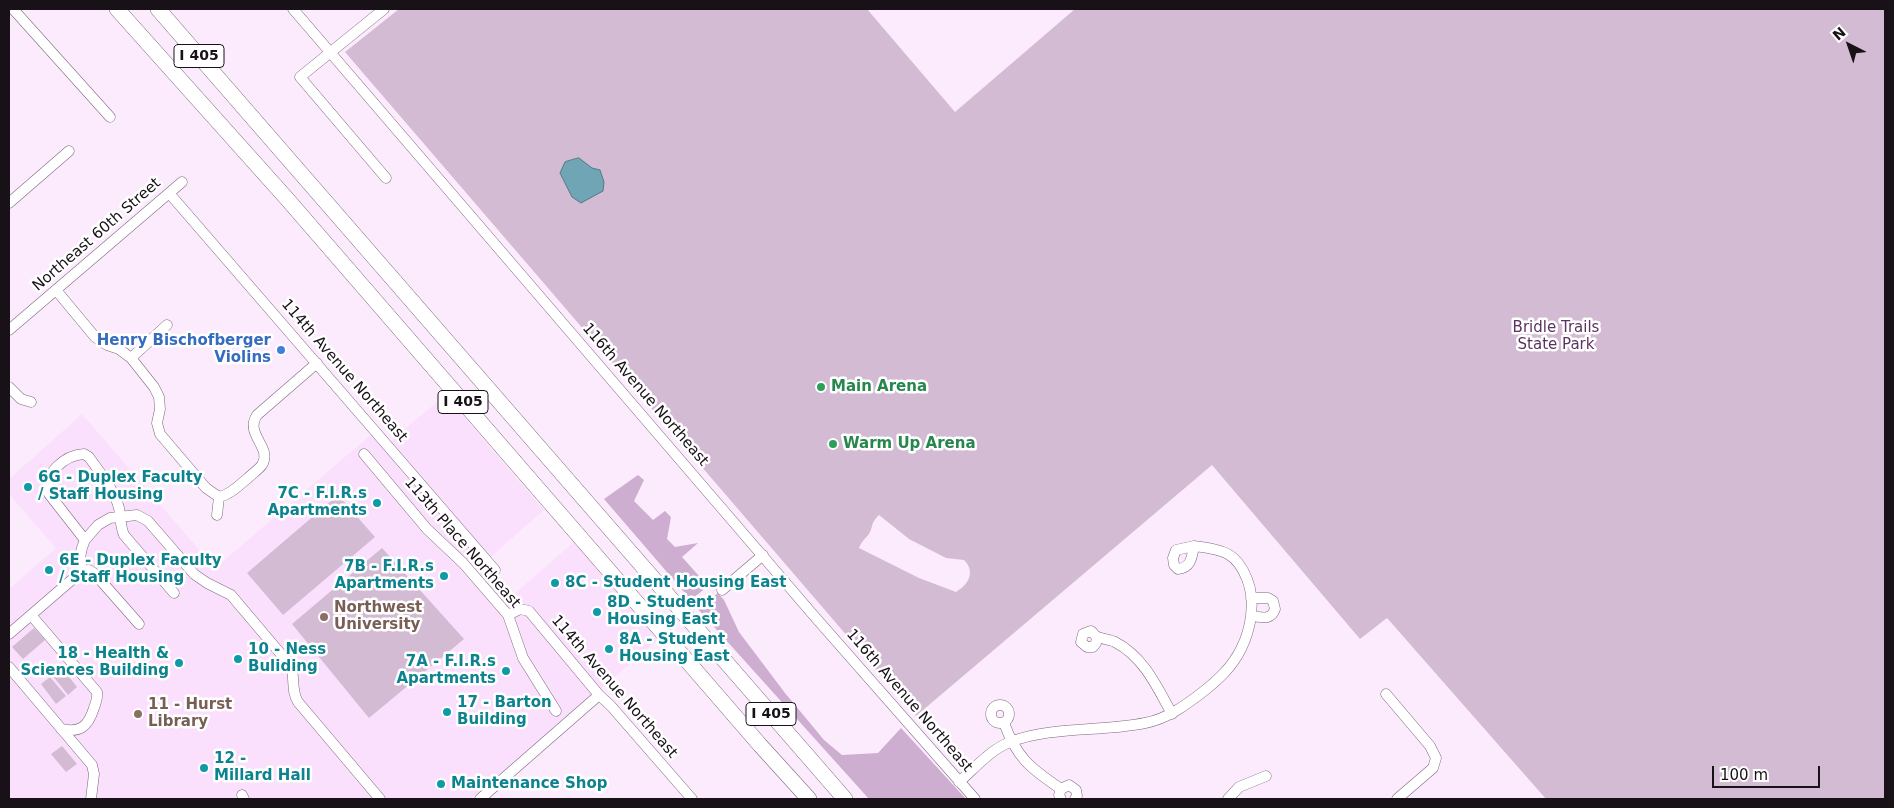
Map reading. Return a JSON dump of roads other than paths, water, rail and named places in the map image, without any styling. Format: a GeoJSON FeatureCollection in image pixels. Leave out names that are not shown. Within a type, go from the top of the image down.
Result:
{"type":"FeatureCollection","features":[{"type":"Feature","properties":{"kind":"highway","name":"I 405"},"geometry":{"type":"LineString","coordinates":[[117,9],[288,200],[760,745],[809,799]]}},
{"type":"Feature","properties":{"kind":"highway","name":"I 405"},"geometry":{"type":"LineString","coordinates":[[158,9],[845,799]]}},
{"type":"Feature","properties":{"kind":"street"},"geometry":{"type":"LineString","coordinates":[[13,9],[110,117]]}},
{"type":"Feature","properties":{"kind":"street","name":"116th Avenue Northeast"},"geometry":{"type":"LineString","coordinates":[[293,9],[975,799]]}},
{"type":"Feature","properties":{"kind":"street"},"geometry":{"type":"LineString","coordinates":[[384,9],[300,77],[386,178]]}},
{"type":"Feature","properties":{"kind":"street"},"geometry":{"type":"LineString","coordinates":[[9,203],[69,151]]}},
{"type":"Feature","properties":{"kind":"street","name":"Northeast 60th Street"},"geometry":{"type":"LineString","coordinates":[[9,330],[182,182]]}},
{"type":"Feature","properties":{"kind":"street","name":"114th Avenue Northeast"},"geometry":{"type":"LineString","coordinates":[[169,192],[495,570]]}},
{"type":"Feature","properties":{"kind":"street"},"geometry":{"type":"LineString","coordinates":[[56,290],[95,337],[131,358],[154,387],[159,397],[160,409],[157,423],[160,434],[206,488],[219,497]]}},
{"type":"Feature","properties":{"kind":"street"},"geometry":{"type":"LineString","coordinates":[[131,358],[167,325]]}},
{"type":"Feature","properties":{"kind":"street"},"geometry":{"type":"LineString","coordinates":[[219,497],[229,494],[261,467],[265,459],[264,451],[253,429],[253,421],[257,415],[317,363]]}},
{"type":"Feature","properties":{"kind":"street"},"geometry":{"type":"LineString","coordinates":[[9,387],[22,398],[31,402]]}},
{"type":"Feature","properties":{"kind":"street"},"geometry":{"type":"LineString","coordinates":[[85,540],[49,494],[46,487],[52,471],[78,454],[84,454],[89,457],[114,494],[124,535],[174,593]]}},
{"type":"Feature","properties":{"kind":"street","name":"113th Place Northeast"},"geometry":{"type":"LineString","coordinates":[[364,454],[427,529],[463,563],[508,615],[523,658],[556,711]]}},
{"type":"Feature","properties":{"kind":"street"},"geometry":{"type":"LineString","coordinates":[[217,515],[219,497]]}},
{"type":"Feature","properties":{"kind":"street"},"geometry":{"type":"LineString","coordinates":[[82,571],[79,561],[80,551],[85,540],[98,525],[110,518],[120,516],[136,515],[148,521],[194,574],[207,584],[231,595],[290,666],[294,676],[295,697],[298,702],[380,799]]}},
{"type":"Feature","properties":{"kind":"street"},"geometry":{"type":"LineString","coordinates":[[960,782],[998,748],[1011,742],[1056,732],[1145,723],[1172,714],[1219,678],[1235,662],[1245,640],[1251,607],[1249,584],[1238,561],[1230,554],[1220,550],[1194,546]]}},
{"type":"Feature","properties":{"kind":"street"},"geometry":{"type":"LineString","coordinates":[[722,590],[763,555]]}},
{"type":"Feature","properties":{"kind":"street"},"geometry":{"type":"LineString","coordinates":[[9,634],[82,571],[89,570],[95,574],[139,624]]}},
{"type":"Feature","properties":{"kind":"street"},"geometry":{"type":"LineString","coordinates":[[1271,600],[1275,609],[1273,614],[1268,617],[1251,607],[1271,600]]}},
{"type":"Feature","properties":{"kind":"street","name":"114th Avenue Northeast"},"geometry":{"type":"LineString","coordinates":[[508,615],[520,609],[529,611],[599,695],[611,706],[692,799]]}},
{"type":"Feature","properties":{"kind":"street"},"geometry":{"type":"LineString","coordinates":[[31,615],[97,692],[98,697],[88,723],[79,730],[61,729]]}},
{"type":"Feature","properties":{"kind":"street"},"geometry":{"type":"LineString","coordinates":[[1097,637],[1115,642],[1143,664],[1172,714]]}},
{"type":"Feature","properties":{"kind":"street"},"geometry":{"type":"LineString","coordinates":[[9,667],[92,765],[94,774],[92,799]]}},
{"type":"Feature","properties":{"kind":"street"},"geometry":{"type":"LineString","coordinates":[[1386,694],[1430,746],[1436,760],[1433,768],[1397,799]]}},
{"type":"Feature","properties":{"kind":"street"},"geometry":{"type":"LineString","coordinates":[[480,799],[599,695]]}},
{"type":"Feature","properties":{"kind":"street"},"geometry":{"type":"LineString","coordinates":[[1004,723],[1018,754],[1032,769],[1061,794],[1069,785],[1074,787],[1077,793],[1075,799]]}},
{"type":"Feature","properties":{"kind":"street"},"geometry":{"type":"LineString","coordinates":[[1228,799],[1240,787],[1266,776]]}},
{"type":"Feature","properties":{"kind":"water"},"geometry":{"type":"Polygon","coordinates":[[[579,158],[592,168],[600,170],[604,182],[603,191],[581,203],[572,197],[560,173],[565,162],[579,158]]]}},
{"type":"Feature","properties":{"kind":"place","name":"Henry Bischofberger Violins"},"geometry":{"type":"Point","coordinates":[281,350]}},
{"type":"Feature","properties":{"kind":"place","name":"Main Arena"},"geometry":{"type":"Point","coordinates":[821,387]}},
{"type":"Feature","properties":{"kind":"place","name":"Warm Up Arena"},"geometry":{"type":"Point","coordinates":[833,444]}},
{"type":"Feature","properties":{"kind":"place","name":"6G - Duplex Faculty / Staff Housing"},"geometry":{"type":"Point","coordinates":[28,487]}},
{"type":"Feature","properties":{"kind":"place","name":"7C - F.I.R.s Apartments"},"geometry":{"type":"Point","coordinates":[377,503]}},
{"type":"Feature","properties":{"kind":"place","name":"6E - Duplex Faculty / Staff Housing"},"geometry":{"type":"Point","coordinates":[49,570]}},
{"type":"Feature","properties":{"kind":"place","name":"7B - F.I.R.s Apartments"},"geometry":{"type":"Point","coordinates":[444,576]}},
{"type":"Feature","properties":{"kind":"place","name":"8C - Student Housing East"},"geometry":{"type":"Point","coordinates":[555,583]}},
{"type":"Feature","properties":{"kind":"place","name":"8D - Student Housing East"},"geometry":{"type":"Point","coordinates":[597,612]}},
{"type":"Feature","properties":{"kind":"place","name":"Northwest University"},"geometry":{"type":"Point","coordinates":[324,617]}},
{"type":"Feature","properties":{"kind":"place","name":"8A - Student Housing East"},"geometry":{"type":"Point","coordinates":[609,649]}},
{"type":"Feature","properties":{"kind":"place","name":"10 - Ness Buliding"},"geometry":{"type":"Point","coordinates":[238,659]}},
{"type":"Feature","properties":{"kind":"place","name":"18 - Health & Sciences Building"},"geometry":{"type":"Point","coordinates":[179,663]}},
{"type":"Feature","properties":{"kind":"place","name":"7A - F.I.R.s Apartments"},"geometry":{"type":"Point","coordinates":[506,671]}},
{"type":"Feature","properties":{"kind":"place","name":"17 - Barton Building"},"geometry":{"type":"Point","coordinates":[447,712]}},
{"type":"Feature","properties":{"kind":"place","name":"11 - Hurst Library"},"geometry":{"type":"Point","coordinates":[138,714]}},
{"type":"Feature","properties":{"kind":"place","name":"12 - Millard Hall"},"geometry":{"type":"Point","coordinates":[204,768]}},
{"type":"Feature","properties":{"kind":"place","name":"Maintenance Shop"},"geometry":{"type":"Point","coordinates":[441,784]}},
{"type":"Feature","properties":{"kind":"park label","name":"Bridle Trails State Park"},"geometry":{"type":"Point","coordinates":[1556,336]}}]}
